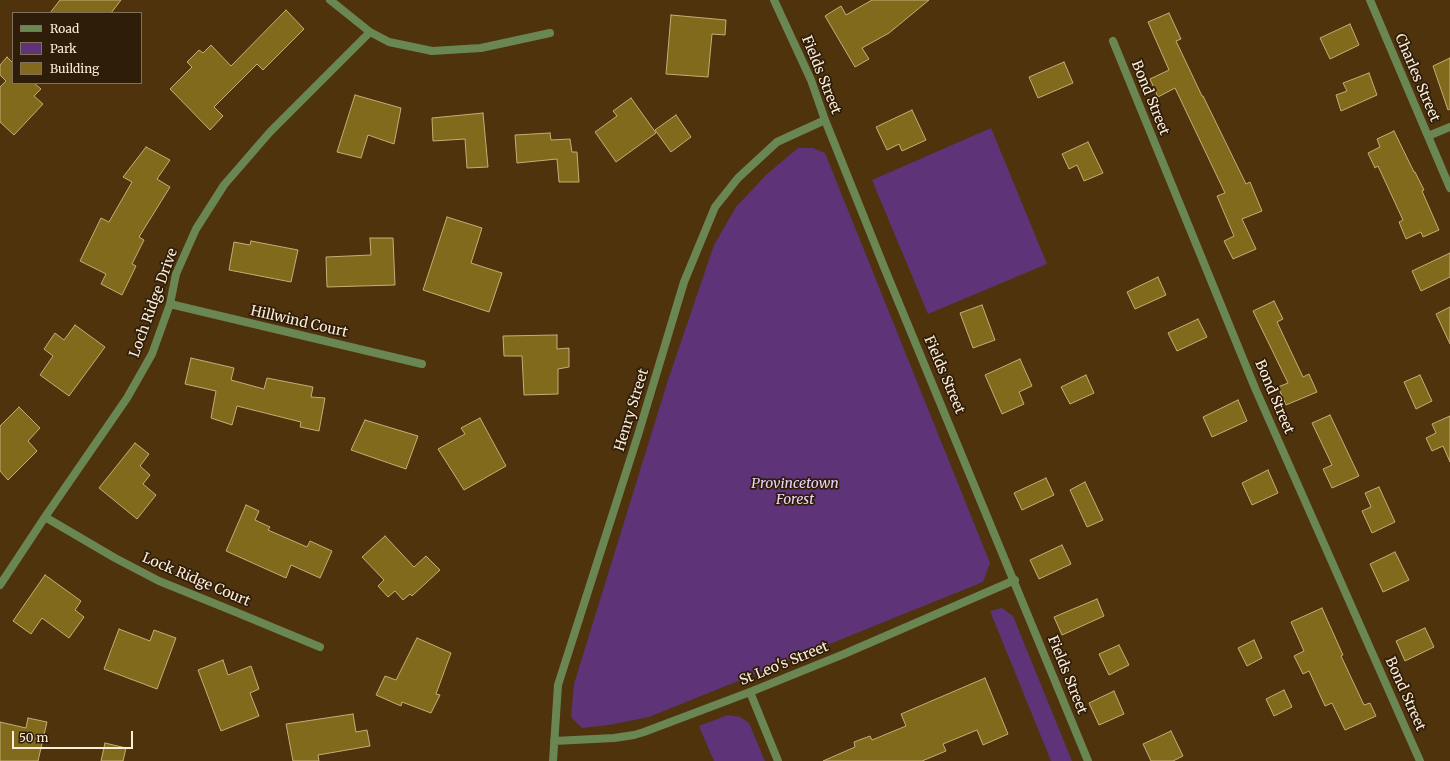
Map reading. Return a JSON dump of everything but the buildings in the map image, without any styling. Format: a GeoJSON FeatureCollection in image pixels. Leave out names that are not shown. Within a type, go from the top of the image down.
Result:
{"type":"FeatureCollection","features":[{"type":"Feature","properties":{"kind":"street"},"geometry":{"type":"LineString","coordinates":[[330,0],[370,32],[389,42],[432,52],[481,48],[550,33]]}},
{"type":"Feature","properties":{"kind":"street","name":"Fields Street"},"geometry":{"type":"LineString","coordinates":[[774,0],[811,80],[825,120],[890,281],[1015,580],[1088,761]]}},
{"type":"Feature","properties":{"kind":"street","name":"Charles Street"},"geometry":{"type":"LineString","coordinates":[[1370,0],[1450,188]]}},
{"type":"Feature","properties":{"kind":"street","name":"Loch Ridge Drive"},"geometry":{"type":"LineString","coordinates":[[0,585],[45,516],[127,398],[152,354],[170,304],[176,274],[196,229],[224,185],[270,132],[370,32]]}},
{"type":"Feature","properties":{"kind":"street","name":"Bond Street"},"geometry":{"type":"LineString","coordinates":[[1113,41],[1255,388],[1420,761]]}},
{"type":"Feature","properties":{"kind":"street","name":"Henry Street"},"geometry":{"type":"LineString","coordinates":[[553,761],[558,685],[638,435],[684,282],[716,207],[738,178],[777,142],[825,120]]}},
{"type":"Feature","properties":{"kind":"street"},"geometry":{"type":"LineString","coordinates":[[1428,136],[1450,127]]}},
{"type":"Feature","properties":{"kind":"street","name":"Hillwind Court"},"geometry":{"type":"LineString","coordinates":[[170,304],[422,364]]}},
{"type":"Feature","properties":{"kind":"street","name":"Lock Ridge Court"},"geometry":{"type":"LineString","coordinates":[[45,516],[115,558],[159,582],[238,613],[320,648]]}},
{"type":"Feature","properties":{"kind":"street","name":"St Leo's Street"},"geometry":{"type":"LineString","coordinates":[[554,740],[614,738],[634,735],[750,692],[844,654],[1015,580]]}},
{"type":"Feature","properties":{"kind":"street"},"geometry":{"type":"LineString","coordinates":[[750,692],[778,761]]}},
{"type":"Feature","properties":{"kind":"green space"},"geometry":{"type":"Polygon","coordinates":[[[991,128],[1047,264],[928,314],[872,180],[991,128]]]}},
{"type":"Feature","properties":{"kind":"green space","name":"Provincetown Forest"},"geometry":{"type":"Polygon","coordinates":[[[798,148],[813,148],[825,153],[990,563],[983,582],[649,717],[609,725],[582,728],[571,717],[574,684],[668,380],[714,245],[736,207],[767,174],[798,148]]]}},
{"type":"Feature","properties":{"kind":"green space"},"geometry":{"type":"Polygon","coordinates":[[[1002,608],[1013,616],[1072,761],[1051,761],[990,611],[1002,608]]]}},
{"type":"Feature","properties":{"kind":"green space"},"geometry":{"type":"Polygon","coordinates":[[[728,715],[740,717],[749,723],[765,761],[714,761],[699,726],[728,715]]]}}]}
